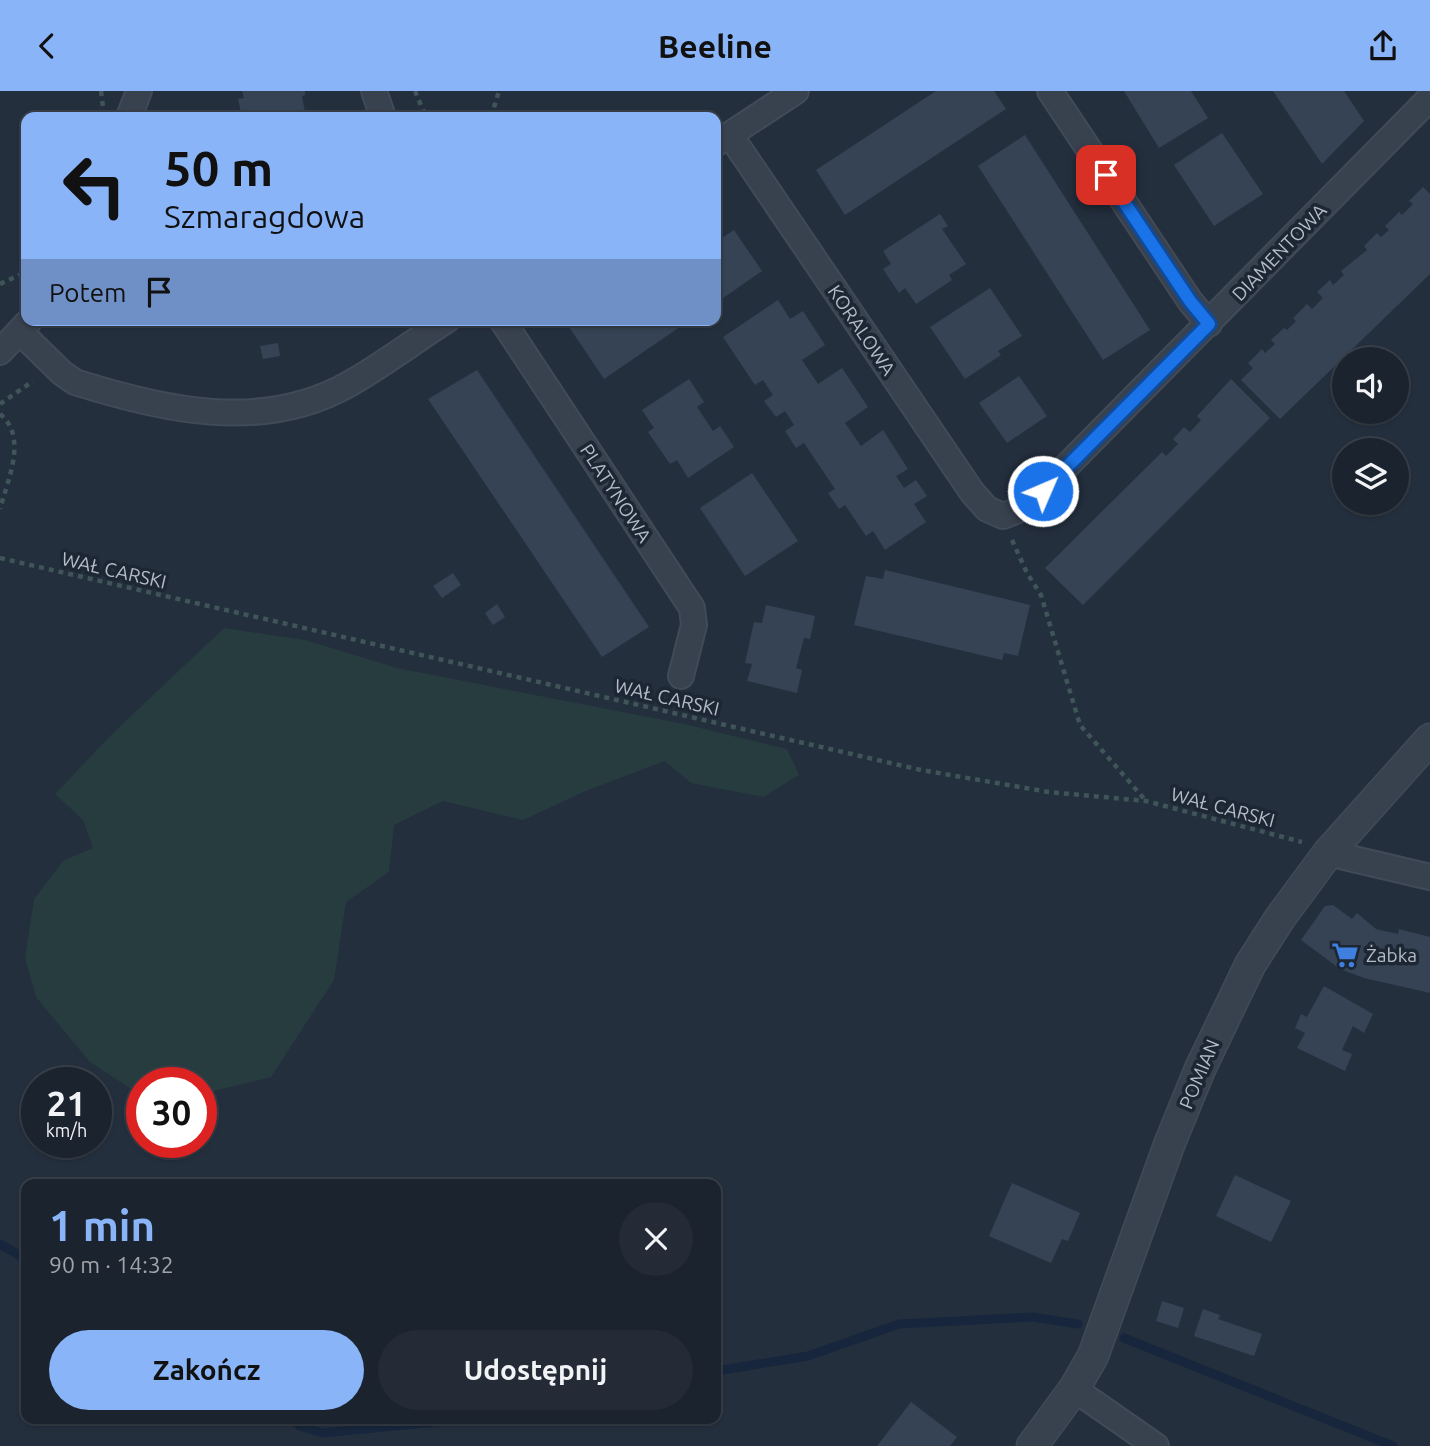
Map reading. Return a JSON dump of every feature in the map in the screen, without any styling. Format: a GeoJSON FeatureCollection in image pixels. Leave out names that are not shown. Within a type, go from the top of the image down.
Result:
{"type":"FeatureCollection","features":[{"type":"Feature","properties":{"kind":"street"},"geometry":{"type":"LineString","coordinates":[[131,112],[139,91]]}},
{"type":"Feature","properties":{"kind":"street"},"geometry":{"type":"LineString","coordinates":[[374,91],[381,112]]}},
{"type":"Feature","properties":{"kind":"street"},"geometry":{"type":"LineString","coordinates":[[723,139],[796,91]]}},
{"type":"Feature","properties":{"kind":"street"},"geometry":{"type":"LineString","coordinates":[[1050,91],[1190,301],[1209,324]]}},
{"type":"Feature","properties":{"kind":"street","name":"DIAMENTOWA"},"geometry":{"type":"LineString","coordinates":[[1003,516],[1016,511],[1043,491],[1209,324],[1419,99]]}},
{"type":"Feature","properties":{"kind":"street","name":"KORALOWA"},"geometry":{"type":"LineString","coordinates":[[723,139],[972,492],[987,509],[1003,516]]}},
{"type":"Feature","properties":{"kind":"street"},"geometry":{"type":"LineString","coordinates":[[0,352],[25,326],[62,373],[75,381],[183,409],[230,414],[285,407],[348,385],[438,326]]}},
{"type":"Feature","properties":{"kind":"street","name":"PLATYNOWA"},"geometry":{"type":"LineString","coordinates":[[506,326],[692,608],[694,625],[681,675]]}},
{"type":"Feature","properties":{"kind":"street","name":"POMIAN"},"geometry":{"type":"LineString","coordinates":[[1032,1446],[1074,1389],[1093,1356],[1169,1145],[1224,1016],[1265,941],[1328,853],[1430,739]]}},
{"type":"Feature","properties":{"kind":"street"},"geometry":{"type":"LineString","coordinates":[[1328,853],[1430,877]]}},
{"type":"Feature","properties":{"kind":"street"},"geometry":{"type":"LineString","coordinates":[[1074,1389],[1156,1446]]}},
{"type":"Feature","properties":{"kind":"path"},"geometry":{"type":"LineString","coordinates":[[102,91],[103,107]]}},
{"type":"Feature","properties":{"kind":"path"},"geometry":{"type":"LineString","coordinates":[[415,91],[424,112]]}},
{"type":"Feature","properties":{"kind":"path"},"geometry":{"type":"LineString","coordinates":[[493,112],[499,91]]}},
{"type":"Feature","properties":{"kind":"path"},"geometry":{"type":"LineString","coordinates":[[0,284],[21,274]]}},
{"type":"Feature","properties":{"kind":"path"},"geometry":{"type":"LineString","coordinates":[[0,414],[11,423],[15,443],[0,509]]}},
{"type":"Feature","properties":{"kind":"path"},"geometry":{"type":"LineString","coordinates":[[1003,516],[1027,573],[1041,595],[1080,725],[1146,801]]}},
{"type":"Feature","properties":{"kind":"path","name":"WAŁ CARSKI"},"geometry":{"type":"LineString","coordinates":[[0,558],[921,770],[1049,792],[1146,801],[1315,846],[1328,853]]}},
{"type":"Feature","properties":{"kind":"green space"},"geometry":{"type":"Polygon","coordinates":[[[224,628],[305,640],[397,668],[684,724],[787,749],[799,775],[763,797],[691,783],[665,761],[588,790],[523,820],[443,801],[394,825],[389,872],[346,902],[334,980],[271,1077],[217,1090],[217,1067],[126,1067],[126,1086],[112,1076],[112,1067],[98,1067],[90,1062],[36,997],[25,958],[34,899],[64,860],[93,848],[83,820],[55,794],[114,732],[224,628]]]}},
{"type":"Feature","properties":{"kind":"building"},"geometry":{"type":"Polygon","coordinates":[[[242,91],[305,91],[302,96],[305,112],[241,112],[238,99],[244,98],[242,91]]]}},
{"type":"Feature","properties":{"kind":"building"},"geometry":{"type":"Polygon","coordinates":[[[936,91],[994,91],[1006,109],[845,215],[816,170],[936,91]]]}},
{"type":"Feature","properties":{"kind":"building"},"geometry":{"type":"Polygon","coordinates":[[[1124,91],[1191,91],[1208,118],[1159,148],[1124,91]]]}},
{"type":"Feature","properties":{"kind":"building"},"geometry":{"type":"Polygon","coordinates":[[[1273,91],[1344,91],[1364,121],[1322,164],[1273,91]]]}},
{"type":"Feature","properties":{"kind":"building"},"geometry":{"type":"Polygon","coordinates":[[[1222,133],[1263,194],[1214,226],[1174,165],[1222,133]]]}},
{"type":"Feature","properties":{"kind":"building"},"geometry":{"type":"Polygon","coordinates":[[[1025,135],[1150,330],[1103,360],[978,166],[1025,135]]]}},
{"type":"Feature","properties":{"kind":"building"},"geometry":{"type":"Polygon","coordinates":[[[1423,187],[1430,194],[1430,274],[1354,347],[1332,347],[1332,369],[1280,419],[1241,380],[1253,368],[1248,363],[1262,349],[1265,353],[1275,344],[1271,340],[1296,321],[1293,318],[1307,304],[1312,309],[1323,298],[1317,292],[1330,280],[1333,285],[1344,275],[1341,271],[1367,250],[1364,246],[1377,233],[1381,237],[1389,230],[1385,226],[1399,212],[1402,215],[1413,204],[1409,201],[1423,187]]]}},
{"type":"Feature","properties":{"kind":"building"},"geometry":{"type":"Polygon","coordinates":[[[940,214],[948,226],[942,229],[966,264],[949,275],[952,280],[916,304],[905,288],[899,293],[883,269],[891,264],[883,251],[940,214]]]}},
{"type":"Feature","properties":{"kind":"building"},"geometry":{"type":"Polygon","coordinates":[[[734,230],[762,271],[721,300],[721,239],[734,230]]]}},
{"type":"Feature","properties":{"kind":"building"},"geometry":{"type":"Polygon","coordinates":[[[990,288],[1022,336],[998,351],[1001,355],[965,379],[930,327],[990,288]]]}},
{"type":"Feature","properties":{"kind":"building"},"geometry":{"type":"Polygon","coordinates":[[[778,300],[790,319],[803,311],[825,345],[802,360],[818,384],[842,368],[868,407],[845,423],[861,446],[883,430],[908,469],[896,476],[904,488],[916,480],[927,496],[914,504],[926,522],[885,550],[873,531],[866,536],[845,505],[839,509],[828,493],[835,489],[804,443],[796,448],[785,431],[794,425],[785,411],[776,417],[764,401],[773,395],[763,380],[755,385],[723,337],[778,300]]]}},
{"type":"Feature","properties":{"kind":"building"},"geometry":{"type":"Polygon","coordinates":[[[570,326],[681,326],[604,379],[570,326]]]}},
{"type":"Feature","properties":{"kind":"building"},"geometry":{"type":"Polygon","coordinates":[[[278,343],[280,356],[263,359],[260,346],[278,343]]]}},
{"type":"Feature","properties":{"kind":"building"},"geometry":{"type":"Polygon","coordinates":[[[477,370],[649,627],[602,657],[428,399],[477,370]]]}},
{"type":"Feature","properties":{"kind":"building"},"geometry":{"type":"Polygon","coordinates":[[[1019,376],[1047,416],[1007,443],[979,403],[1019,376]]]}},
{"type":"Feature","properties":{"kind":"building"},"geometry":{"type":"Polygon","coordinates":[[[689,379],[704,402],[697,407],[713,431],[720,426],[734,447],[688,478],[677,460],[670,464],[648,432],[654,428],[642,410],[689,379]]]}},
{"type":"Feature","properties":{"kind":"building"},"geometry":{"type":"Polygon","coordinates":[[[1231,379],[1270,418],[1083,605],[1045,568],[1162,452],[1166,456],[1178,444],[1173,439],[1184,427],[1190,432],[1201,420],[1197,416],[1231,379]]]}},
{"type":"Feature","properties":{"kind":"building"},"geometry":{"type":"Polygon","coordinates":[[[752,473],[798,541],[745,576],[700,508],[752,473]]]}},
{"type":"Feature","properties":{"kind":"building"},"geometry":{"type":"Polygon","coordinates":[[[885,570],[1030,605],[1018,656],[1004,653],[1002,660],[854,625],[866,576],[883,579],[885,570]]]}},
{"type":"Feature","properties":{"kind":"building"},"geometry":{"type":"Polygon","coordinates":[[[453,573],[461,585],[442,598],[433,586],[453,573]]]}},
{"type":"Feature","properties":{"kind":"building"},"geometry":{"type":"Polygon","coordinates":[[[497,604],[505,617],[493,625],[485,613],[497,604]]]}},
{"type":"Feature","properties":{"kind":"building"},"geometry":{"type":"Polygon","coordinates":[[[766,605],[815,616],[810,639],[804,638],[796,668],[802,670],[797,693],[747,681],[752,664],[745,663],[754,622],[762,623],[766,605]]]}},
{"type":"Feature","properties":{"kind":"building"},"geometry":{"type":"Polygon","coordinates":[[[1333,905],[1352,919],[1357,913],[1376,929],[1398,934],[1399,929],[1430,937],[1430,993],[1364,978],[1340,969],[1301,940],[1325,906],[1333,905]]]}},
{"type":"Feature","properties":{"kind":"building"},"geometry":{"type":"Polygon","coordinates":[[[1324,986],[1373,1014],[1364,1033],[1353,1026],[1342,1050],[1352,1054],[1345,1071],[1297,1048],[1305,1033],[1295,1028],[1301,1014],[1307,1017],[1324,986]]]}},
{"type":"Feature","properties":{"kind":"building"},"geometry":{"type":"Polygon","coordinates":[[[1235,1175],[1291,1201],[1271,1242],[1216,1216],[1235,1175]]]}},
{"type":"Feature","properties":{"kind":"building"},"geometry":{"type":"Polygon","coordinates":[[[1012,1183],[1080,1213],[1068,1241],[1062,1239],[1051,1263],[989,1236],[1012,1183]]]}},
{"type":"Feature","properties":{"kind":"building"},"geometry":{"type":"Polygon","coordinates":[[[1162,1301],[1184,1308],[1178,1328],[1156,1321],[1162,1301]]]}},
{"type":"Feature","properties":{"kind":"building"},"geometry":{"type":"Polygon","coordinates":[[[1203,1309],[1220,1315],[1218,1319],[1262,1334],[1254,1356],[1194,1336],[1203,1309]]]}},
{"type":"Feature","properties":{"kind":"building"},"geometry":{"type":"Polygon","coordinates":[[[911,1402],[957,1437],[950,1446],[877,1446],[911,1402]]]}},
{"type":"Feature","properties":{"kind":"waterway"},"geometry":{"type":"LineString","coordinates":[[0,1244],[21,1256]]}},
{"type":"Feature","properties":{"kind":"waterway"},"geometry":{"type":"LineString","coordinates":[[721,1370],[808,1356],[899,1324],[1032,1317],[1078,1324]]}},
{"type":"Feature","properties":{"kind":"waterway"},"geometry":{"type":"LineString","coordinates":[[1124,1338],[1393,1446]]}},
{"type":"Feature","properties":{"kind":"waterway"},"geometry":{"type":"LineString","coordinates":[[298,1424],[323,1433],[415,1424]]}},
{"type":"Feature","properties":{"kind":"place","name":"Żabka"},"geometry":{"type":"Point","coordinates":[1345,955]}},
{"type":"Feature","properties":{"kind":"route"},"geometry":{"type":"LineString","coordinates":[[1043,491],[1209,324],[1190,301],[1106,175]]}}]}
